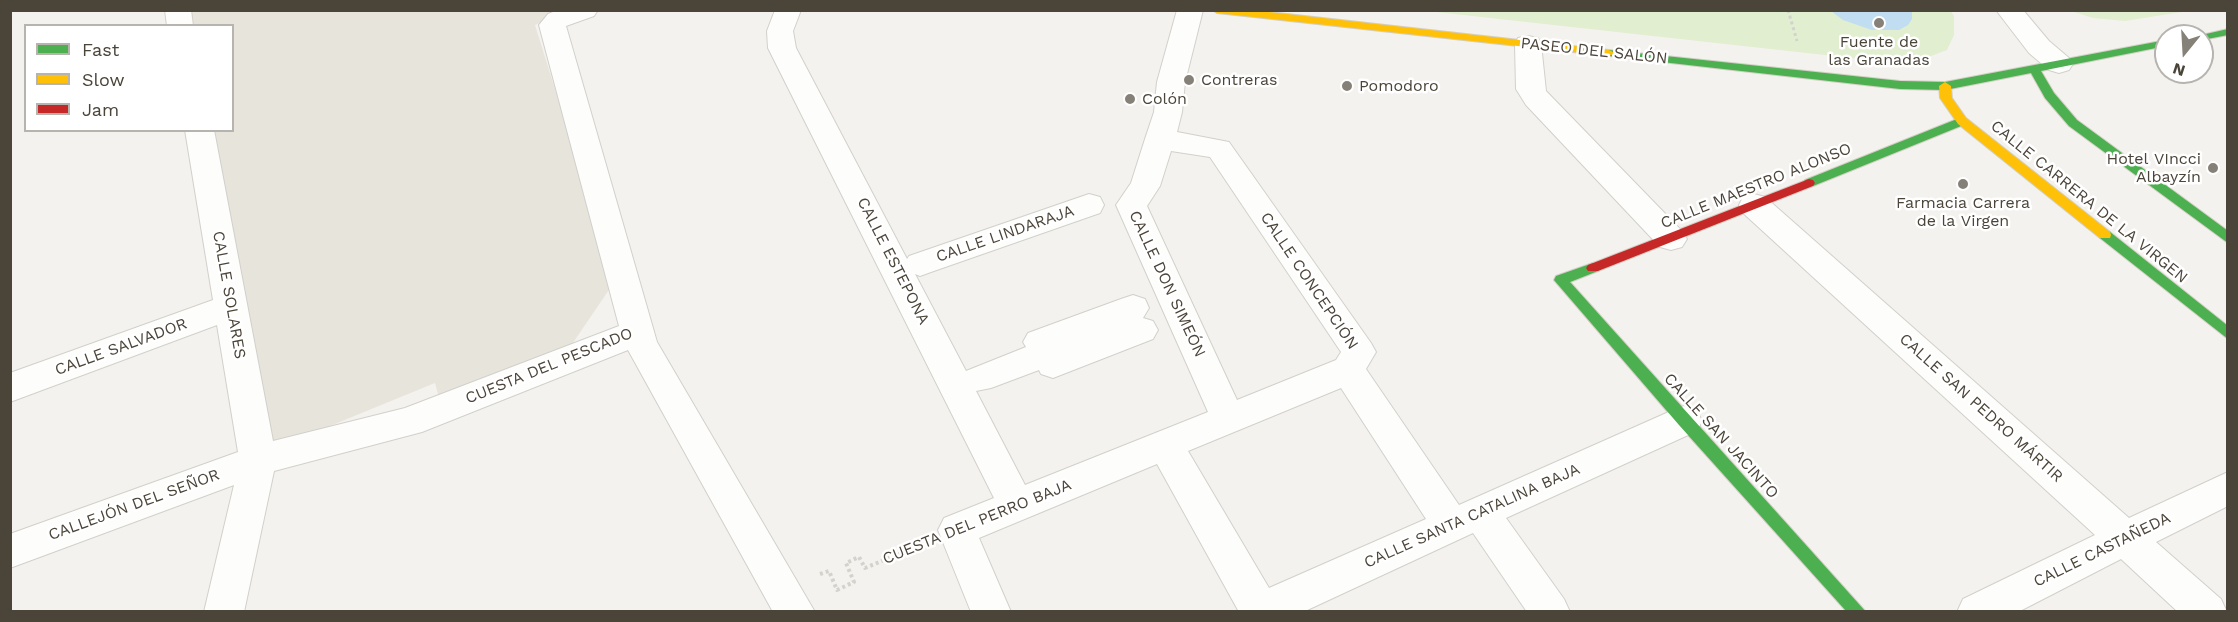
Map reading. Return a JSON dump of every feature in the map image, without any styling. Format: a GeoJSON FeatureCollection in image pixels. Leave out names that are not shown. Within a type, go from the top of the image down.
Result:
{"type":"FeatureCollection","features":[{"type":"Feature","properties":{"kind":"main road","name":"PASEO DEL SALÓN"},"geometry":{"type":"LineString","coordinates":[[1217,10],[1900,85],[1945,86],[2154,46]]}},
{"type":"Feature","properties":{"kind":"main road"},"geometry":{"type":"LineString","coordinates":[[2046,66],[2049,95],[2073,123],[2228,238]]}},
{"type":"Feature","properties":{"kind":"main road","name":"CALLE CARRERA DE LA VIRGEN"},"geometry":{"type":"LineString","coordinates":[[1945,86],[1946,98],[1962,121],[2228,334]]}},
{"type":"Feature","properties":{"kind":"main road","name":"CALLE MAESTRO ALONSO"},"geometry":{"type":"LineString","coordinates":[[1561,280],[1671,239],[1962,121]]}},
{"type":"Feature","properties":{"kind":"main road","name":"CALLE SAN JACINTO"},"geometry":{"type":"LineString","coordinates":[[1561,280],[1684,421],[1858,612]]}},
{"type":"Feature","properties":{"kind":"street","name":"CUESTA DEL PESCADO"},"geometry":{"type":"LineString","coordinates":[[258,460],[410,422],[639,332],[552,25],[557,20],[585,10]]}},
{"type":"Feature","properties":{"kind":"street","name":"CALLE DON SIMEÓN"},"geometry":{"type":"LineString","coordinates":[[1190,10],[1171,82],[1168,112],[1160,139],[1145,186],[1131,205],[1228,418]]}},
{"type":"Feature","properties":{"kind":"street"},"geometry":{"type":"LineString","coordinates":[[2009,10],[2039,47],[2046,66]]}},
{"type":"Feature","properties":{"kind":"street","name":"CALLE ESTEPONA"},"geometry":{"type":"LineString","coordinates":[[778,12],[782,48],[810,98],[1017,506]]}},
{"type":"Feature","properties":{"kind":"street"},"geometry":{"type":"LineString","coordinates":[[1528,44],[1530,89],[1536,98],[1671,239]]}},
{"type":"Feature","properties":{"kind":"street","name":"CALLE SOLARES"},"geometry":{"type":"LineString","coordinates":[[200,132],[258,460]]}},
{"type":"Feature","properties":{"kind":"street","name":"CALLE CONCEPCIÓN"},"geometry":{"type":"LineString","coordinates":[[1160,139],[1219,148],[1359,352],[1348,370],[1465,519],[1550,612]]}},
{"type":"Feature","properties":{"kind":"street","name":"CALLE LINDARAJA"},"geometry":{"type":"LineString","coordinates":[[920,264],[1089,205]]}},
{"type":"Feature","properties":{"kind":"street","name":"CALLE SAN PEDRO MÁRTIR"},"geometry":{"type":"LineString","coordinates":[[1754,205],[2207,612]]}},
{"type":"Feature","properties":{"kind":"street","name":"CALLE SALVADOR"},"geometry":{"type":"LineString","coordinates":[[10,388],[231,306]]}},
{"type":"Feature","properties":{"kind":"street"},"geometry":{"type":"LineString","coordinates":[[979,378],[1046,353],[1040,342],[1137,319]]}},
{"type":"Feature","properties":{"kind":"street"},"geometry":{"type":"LineString","coordinates":[[639,332],[641,344],[794,609]]}},
{"type":"Feature","properties":{"kind":"street","name":"CUESTA DEL PERRO BAJA"},"geometry":{"type":"LineString","coordinates":[[957,530],[1348,370]]}},
{"type":"Feature","properties":{"kind":"street","name":"CALLE SANTA CATALINA BAJA"},"geometry":{"type":"LineString","coordinates":[[1260,611],[1684,421]]}},
{"type":"Feature","properties":{"kind":"street"},"geometry":{"type":"LineString","coordinates":[[1165,445],[1260,611]]}},
{"type":"Feature","properties":{"kind":"street"},"geometry":{"type":"LineString","coordinates":[[224,612],[258,460]]}},
{"type":"Feature","properties":{"kind":"street","name":"CALLEJÓN DEL SEÑOR"},"geometry":{"type":"LineString","coordinates":[[10,551],[258,460]]}},
{"type":"Feature","properties":{"kind":"street","name":"CALLE CASTAÑEDA"},"geometry":{"type":"LineString","coordinates":[[1977,612],[2228,488]]}},
{"type":"Feature","properties":{"kind":"street"},"geometry":{"type":"LineString","coordinates":[[957,530],[991,612]]}},
{"type":"Feature","properties":{"kind":"path"},"geometry":{"type":"LineString","coordinates":[[1788,10],[1800,49]]}},
{"type":"Feature","properties":{"kind":"path","name":"CUESTA DEL PERRO BAJA"},"geometry":{"type":"LineString","coordinates":[[794,609],[820,596],[813,577],[829,571],[837,590],[854,582],[846,563],[859,557],[865,568],[957,530]]}},
{"type":"Feature","properties":{"kind":"shaded area"},"geometry":{"type":"Polygon","coordinates":[[[180,11],[567,11],[535,25],[615,281],[564,356],[441,405],[435,383],[264,453],[203,132],[234,132],[234,24],[183,24],[180,11]]]}},
{"type":"Feature","properties":{"kind":"green space"},"geometry":{"type":"Polygon","coordinates":[[[1950,10],[1954,16],[1954,35],[1947,50],[1923,59],[1888,62],[1427,11],[1950,10]]]}},
{"type":"Feature","properties":{"kind":"green space"},"geometry":{"type":"Polygon","coordinates":[[[2071,11],[2188,11],[2125,21],[2093,18],[2071,11]]]}},
{"type":"Feature","properties":{"kind":"water","name":"Fuente de las Granadas"},"geometry":{"type":"Polygon","coordinates":[[[1831,11],[1912,11],[1912,19],[1908,25],[1899,30],[1872,30],[1843,20],[1831,11]]]}},
{"type":"Feature","properties":{"kind":"traffic: fast"},"geometry":{"type":"LineString","coordinates":[[2214,35],[2228,32]]}},
{"type":"Feature","properties":{"kind":"traffic: fast"},"geometry":{"type":"LineString","coordinates":[[1609,53],[1900,85],[1945,86],[2154,45]]}},
{"type":"Feature","properties":{"kind":"traffic: fast"},"geometry":{"type":"LineString","coordinates":[[2034,68],[2049,95],[2073,123],[2228,238]]}},
{"type":"Feature","properties":{"kind":"traffic: fast"},"geometry":{"type":"LineString","coordinates":[[1809,183],[1962,121]]}},
{"type":"Feature","properties":{"kind":"traffic: fast"},"geometry":{"type":"LineString","coordinates":[[2105,235],[2228,334]]}},
{"type":"Feature","properties":{"kind":"traffic: fast"},"geometry":{"type":"LineString","coordinates":[[1593,268],[1561,280],[1684,421],[1858,612]]}},
{"type":"Feature","properties":{"kind":"traffic: slow"},"geometry":{"type":"LineString","coordinates":[[1217,10],[1609,53]]}},
{"type":"Feature","properties":{"kind":"traffic: slow"},"geometry":{"type":"LineString","coordinates":[[1945,86],[1946,98],[1962,121],[2105,235]]}},
{"type":"Feature","properties":{"kind":"traffic: jam"},"geometry":{"type":"LineString","coordinates":[[1593,268],[1809,183]]}},
{"type":"Feature","properties":{"kind":"place","name":"Fuente de las Granadas"},"geometry":{"type":"Point","coordinates":[1879,23]}},
{"type":"Feature","properties":{"kind":"place","name":"Contreras"},"geometry":{"type":"Point","coordinates":[1189,80]}},
{"type":"Feature","properties":{"kind":"place","name":"Pomodoro"},"geometry":{"type":"Point","coordinates":[1347,86]}},
{"type":"Feature","properties":{"kind":"place","name":"Colón"},"geometry":{"type":"Point","coordinates":[1130,99]}},
{"type":"Feature","properties":{"kind":"place","name":"Hotel VIncci Albayzín"},"geometry":{"type":"Point","coordinates":[2213,168]}},
{"type":"Feature","properties":{"kind":"place","name":"Farmacia Carrera de la Virgen"},"geometry":{"type":"Point","coordinates":[1963,184]}}]}
